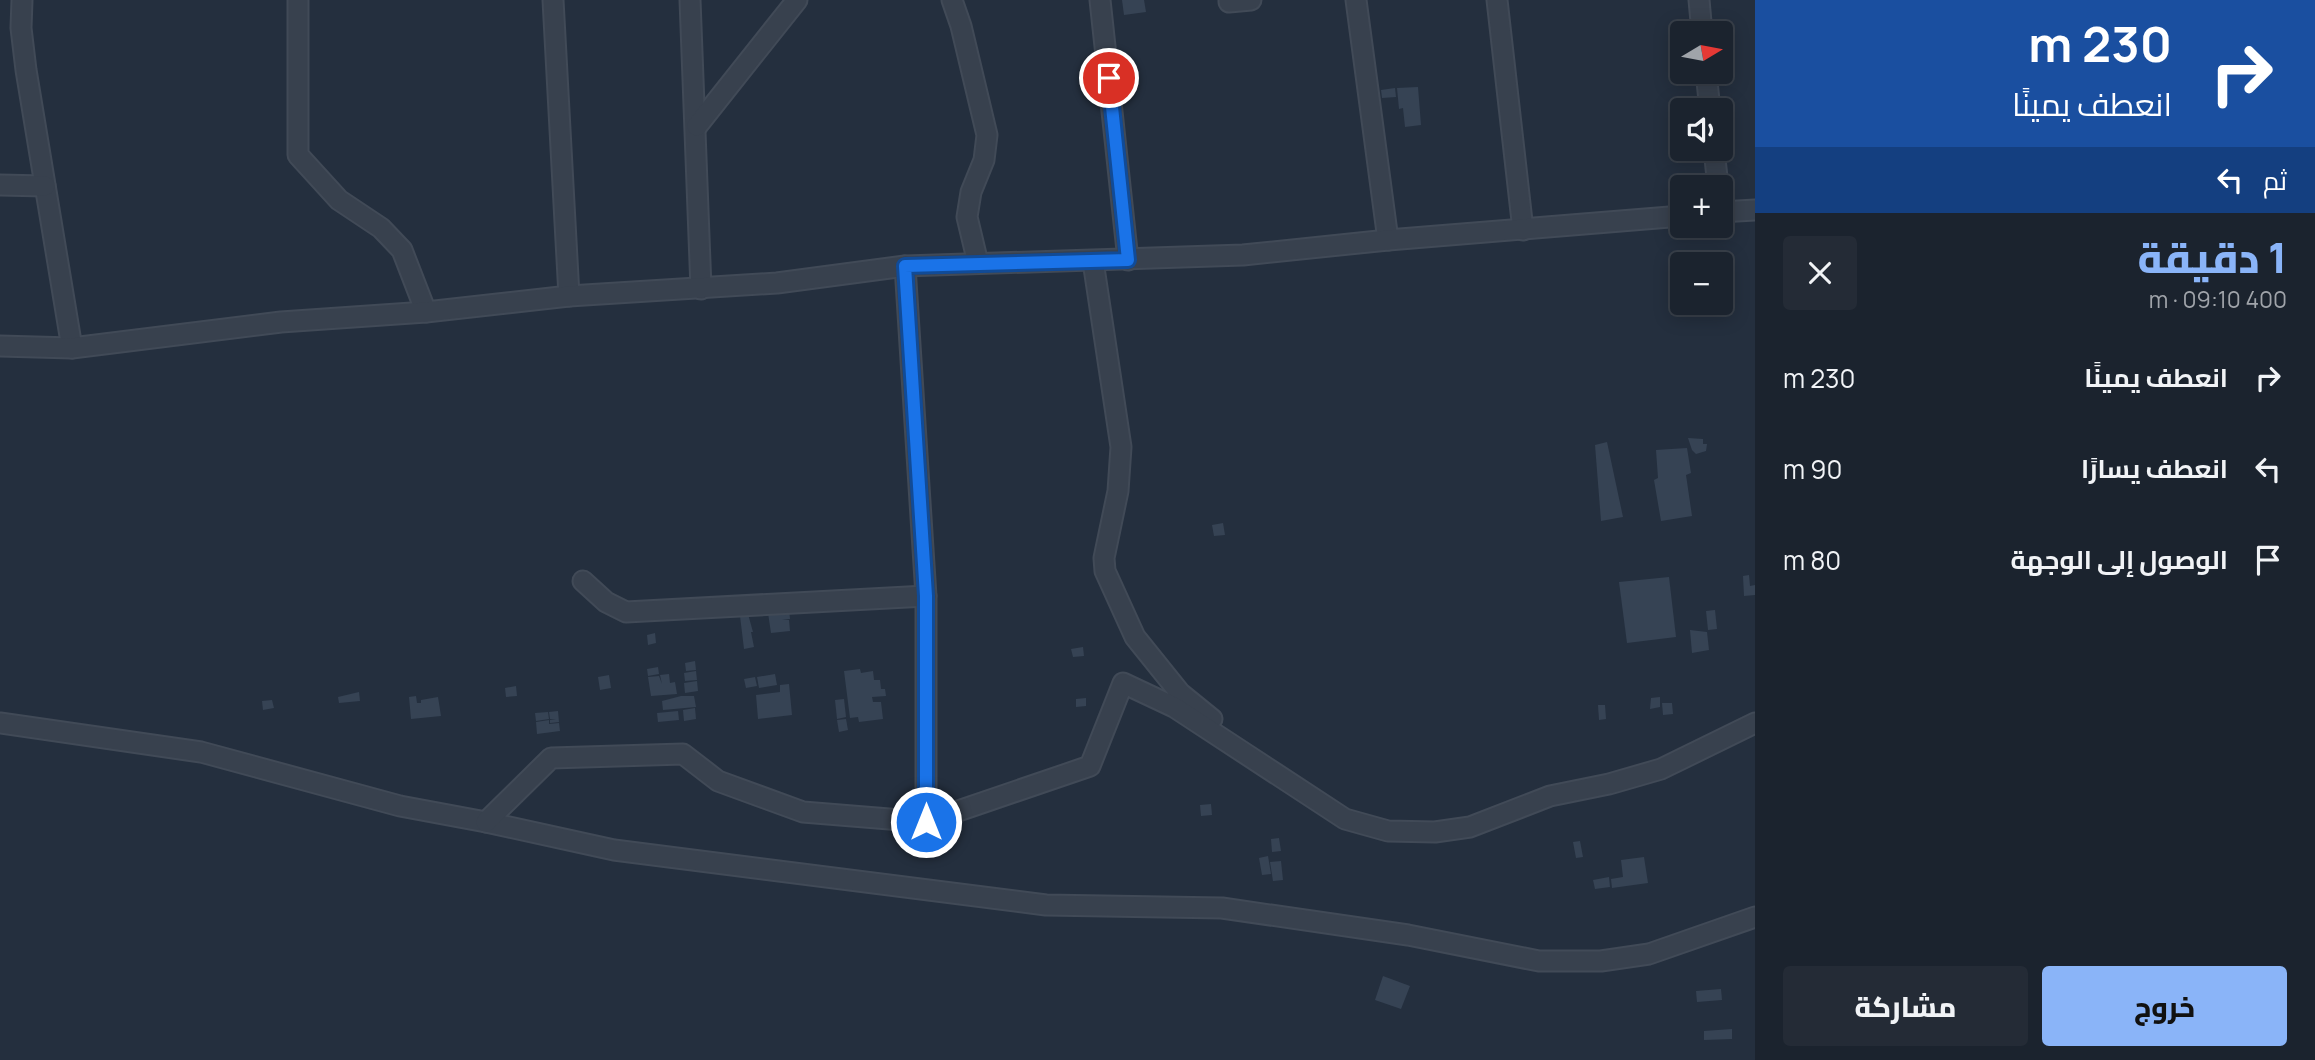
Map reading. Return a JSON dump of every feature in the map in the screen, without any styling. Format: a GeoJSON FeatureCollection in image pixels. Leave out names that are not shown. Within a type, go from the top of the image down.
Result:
{"type":"FeatureCollection","features":[{"type":"Feature","properties":{"kind":"street"},"geometry":{"type":"LineString","coordinates":[[22,0],[21,28],[26,70],[72,348]]}},
{"type":"Feature","properties":{"kind":"street"},"geometry":{"type":"LineString","coordinates":[[298,0],[298,155],[339,200],[381,229],[402,250],[426,312]]}},
{"type":"Feature","properties":{"kind":"street"},"geometry":{"type":"LineString","coordinates":[[553,0],[569,296]]}},
{"type":"Feature","properties":{"kind":"street"},"geometry":{"type":"LineString","coordinates":[[690,0],[701,289]]}},
{"type":"Feature","properties":{"kind":"street"},"geometry":{"type":"LineString","coordinates":[[696,126],[797,0]]}},
{"type":"Feature","properties":{"kind":"street"},"geometry":{"type":"LineString","coordinates":[[952,0],[961,26],[987,135],[984,160],[971,192],[967,217],[978,263]]}},
{"type":"Feature","properties":{"kind":"street"},"geometry":{"type":"LineString","coordinates":[[1100,0],[1128,260]]}},
{"type":"Feature","properties":{"kind":"street"},"geometry":{"type":"LineString","coordinates":[[1229,0],[1251,0]]}},
{"type":"Feature","properties":{"kind":"street"},"geometry":{"type":"LineString","coordinates":[[1356,0],[1388,240]]}},
{"type":"Feature","properties":{"kind":"street"},"geometry":{"type":"LineString","coordinates":[[1497,0],[1523,230]]}},
{"type":"Feature","properties":{"kind":"street"},"geometry":{"type":"LineString","coordinates":[[1699,0],[1701,21]]}},
{"type":"Feature","properties":{"kind":"street"},"geometry":{"type":"LineString","coordinates":[[0,185],[45,186]]}},
{"type":"Feature","properties":{"kind":"street"},"geometry":{"type":"LineString","coordinates":[[1733,211],[1755,210]]}},
{"type":"Feature","properties":{"kind":"street"},"geometry":{"type":"LineString","coordinates":[[0,346],[72,348],[281,322],[426,312],[569,296],[777,283],[905,266],[1242,255],[1670,217]]}},
{"type":"Feature","properties":{"kind":"street"},"geometry":{"type":"LineString","coordinates":[[1093,261],[1121,447],[1118,491],[1104,558],[1105,571],[1135,637],[1180,693],[1271,769]]}},
{"type":"Feature","properties":{"kind":"street"},"geometry":{"type":"LineString","coordinates":[[905,266],[926,596],[926,822]]}},
{"type":"Feature","properties":{"kind":"street"},"geometry":{"type":"LineString","coordinates":[[583,581],[606,602],[626,612],[926,596]]}},
{"type":"Feature","properties":{"kind":"street"},"geometry":{"type":"LineString","coordinates":[[486,822],[551,758],[682,754],[718,781],[803,812],[926,822],[1090,766],[1123,683],[1174,707],[1345,818],[1388,831],[1435,832],[1470,827],[1550,796],[1609,784],[1661,769],[1755,723]]}},
{"type":"Feature","properties":{"kind":"street"},"geometry":{"type":"LineString","coordinates":[[0,723],[201,752],[400,806],[614,850],[1046,905],[1222,908],[1408,935],[1539,961],[1601,961],[1650,954],[1755,916]]}},
{"type":"Feature","properties":{"kind":"building"},"geometry":{"type":"Polygon","coordinates":[[[1122,0],[1144,0],[1146,12],[1124,15],[1122,0]]]}},
{"type":"Feature","properties":{"kind":"building"},"geometry":{"type":"Polygon","coordinates":[[[1418,87],[1421,125],[1405,127],[1403,108],[1399,109],[1397,88],[1418,87]]]}},
{"type":"Feature","properties":{"kind":"building"},"geometry":{"type":"Polygon","coordinates":[[[1395,88],[1396,97],[1382,98],[1381,90],[1395,88]]]}},
{"type":"Feature","properties":{"kind":"building"},"geometry":{"type":"Polygon","coordinates":[[[1688,438],[1703,439],[1703,444],[1707,444],[1706,451],[1696,454],[1688,438]]]}},
{"type":"Feature","properties":{"kind":"building"},"geometry":{"type":"Polygon","coordinates":[[[1607,442],[1623,517],[1601,521],[1595,445],[1607,442]]]}},
{"type":"Feature","properties":{"kind":"building"},"geometry":{"type":"Polygon","coordinates":[[[1687,448],[1691,473],[1686,475],[1692,516],[1661,521],[1654,480],[1658,478],[1656,450],[1687,448]]]}},
{"type":"Feature","properties":{"kind":"building"},"geometry":{"type":"Polygon","coordinates":[[[1223,523],[1225,535],[1214,536],[1212,525],[1223,523]]]}},
{"type":"Feature","properties":{"kind":"building"},"geometry":{"type":"Polygon","coordinates":[[[1749,575],[1750,586],[1755,585],[1755,595],[1744,596],[1743,576],[1749,575]]]}},
{"type":"Feature","properties":{"kind":"building"},"geometry":{"type":"Polygon","coordinates":[[[1669,577],[1676,637],[1627,643],[1619,582],[1669,577]]]}},
{"type":"Feature","properties":{"kind":"building"},"geometry":{"type":"Polygon","coordinates":[[[789,610],[790,619],[782,619],[789,620],[790,631],[771,633],[768,613],[789,610]]]}},
{"type":"Feature","properties":{"kind":"building"},"geometry":{"type":"Polygon","coordinates":[[[1715,610],[1717,629],[1708,630],[1706,611],[1715,610]]]}},
{"type":"Feature","properties":{"kind":"building"},"geometry":{"type":"Polygon","coordinates":[[[748,614],[754,647],[744,649],[740,616],[748,614]]]}},
{"type":"Feature","properties":{"kind":"building"},"geometry":{"type":"Polygon","coordinates":[[[1690,630],[1707,632],[1709,650],[1692,653],[1690,630]]]}},
{"type":"Feature","properties":{"kind":"building"},"geometry":{"type":"Polygon","coordinates":[[[655,633],[656,643],[648,645],[647,635],[655,633]]]}},
{"type":"Feature","properties":{"kind":"building"},"geometry":{"type":"Polygon","coordinates":[[[1083,647],[1084,656],[1073,657],[1071,649],[1083,647]]]}},
{"type":"Feature","properties":{"kind":"building"},"geometry":{"type":"Polygon","coordinates":[[[695,661],[696,670],[686,671],[685,663],[695,661]]]}},
{"type":"Feature","properties":{"kind":"building"},"geometry":{"type":"Polygon","coordinates":[[[658,667],[659,674],[648,676],[647,669],[658,667]]]}},
{"type":"Feature","properties":{"kind":"building"},"geometry":{"type":"Polygon","coordinates":[[[860,669],[861,673],[873,671],[874,680],[880,680],[881,689],[885,689],[886,696],[872,697],[873,702],[881,702],[883,719],[859,722],[858,717],[850,718],[844,671],[860,669]]]}},
{"type":"Feature","properties":{"kind":"building"},"geometry":{"type":"Polygon","coordinates":[[[696,671],[697,680],[685,681],[684,673],[696,671]]]}},
{"type":"Feature","properties":{"kind":"building"},"geometry":{"type":"Polygon","coordinates":[[[669,674],[670,683],[675,682],[677,694],[651,696],[648,677],[659,676],[662,684],[660,675],[669,674]]]}},
{"type":"Feature","properties":{"kind":"building"},"geometry":{"type":"Polygon","coordinates":[[[775,674],[777,685],[759,688],[757,677],[775,674]]]}},
{"type":"Feature","properties":{"kind":"building"},"geometry":{"type":"Polygon","coordinates":[[[609,675],[611,688],[600,690],[598,677],[609,675]]]}},
{"type":"Feature","properties":{"kind":"building"},"geometry":{"type":"Polygon","coordinates":[[[755,677],[757,686],[746,688],[744,679],[755,677]]]}},
{"type":"Feature","properties":{"kind":"building"},"geometry":{"type":"Polygon","coordinates":[[[697,681],[698,691],[685,693],[684,683],[697,681]]]}},
{"type":"Feature","properties":{"kind":"building"},"geometry":{"type":"Polygon","coordinates":[[[789,684],[792,715],[758,719],[756,695],[780,692],[780,685],[789,684]]]}},
{"type":"Feature","properties":{"kind":"building"},"geometry":{"type":"Polygon","coordinates":[[[516,686],[517,696],[506,697],[505,688],[516,686]]]}},
{"type":"Feature","properties":{"kind":"building"},"geometry":{"type":"Polygon","coordinates":[[[359,692],[360,701],[339,703],[338,697],[359,692]]]}},
{"type":"Feature","properties":{"kind":"building"},"geometry":{"type":"Polygon","coordinates":[[[416,696],[417,703],[438,697],[441,716],[411,719],[409,697],[416,696]]]}},
{"type":"Feature","properties":{"kind":"building"},"geometry":{"type":"Polygon","coordinates":[[[694,696],[696,707],[663,710],[662,701],[694,696]]]}},
{"type":"Feature","properties":{"kind":"building"},"geometry":{"type":"Polygon","coordinates":[[[1660,697],[1660,707],[1650,709],[1651,698],[1660,697]]]}},
{"type":"Feature","properties":{"kind":"building"},"geometry":{"type":"Polygon","coordinates":[[[1086,698],[1086,706],[1076,707],[1076,699],[1086,698]]]}},
{"type":"Feature","properties":{"kind":"building"},"geometry":{"type":"Polygon","coordinates":[[[844,699],[846,717],[837,719],[835,700],[844,699]]]}},
{"type":"Feature","properties":{"kind":"building"},"geometry":{"type":"Polygon","coordinates":[[[272,700],[274,708],[263,710],[262,701],[272,700]]]}},
{"type":"Feature","properties":{"kind":"building"},"geometry":{"type":"Polygon","coordinates":[[[1662,703],[1672,703],[1673,714],[1663,715],[1662,703]]]}},
{"type":"Feature","properties":{"kind":"building"},"geometry":{"type":"Polygon","coordinates":[[[1598,705],[1605,705],[1606,719],[1599,720],[1598,705]]]}},
{"type":"Feature","properties":{"kind":"building"},"geometry":{"type":"Polygon","coordinates":[[[695,708],[696,719],[684,721],[683,710],[695,708]]]}},
{"type":"Feature","properties":{"kind":"building"},"geometry":{"type":"Polygon","coordinates":[[[558,711],[559,722],[550,723],[550,720],[556,720],[550,719],[549,712],[558,711]]]}},
{"type":"Feature","properties":{"kind":"building"},"geometry":{"type":"Polygon","coordinates":[[[678,711],[679,720],[658,722],[657,713],[678,711]]]}},
{"type":"Feature","properties":{"kind":"building"},"geometry":{"type":"Polygon","coordinates":[[[548,712],[549,719],[536,721],[535,713],[548,712]]]}},
{"type":"Feature","properties":{"kind":"building"},"geometry":{"type":"Polygon","coordinates":[[[846,719],[848,730],[839,732],[837,720],[846,719]]]}},
{"type":"Feature","properties":{"kind":"building"},"geometry":{"type":"Polygon","coordinates":[[[549,720],[549,724],[559,723],[560,731],[537,734],[536,722],[549,720]]]}},
{"type":"Feature","properties":{"kind":"building"},"geometry":{"type":"Polygon","coordinates":[[[1211,804],[1212,815],[1201,816],[1200,805],[1211,804]]]}},
{"type":"Feature","properties":{"kind":"building"},"geometry":{"type":"Polygon","coordinates":[[[1279,838],[1281,851],[1272,852],[1271,839],[1279,838]]]}},
{"type":"Feature","properties":{"kind":"building"},"geometry":{"type":"Polygon","coordinates":[[[1580,841],[1583,857],[1576,858],[1573,842],[1580,841]]]}},
{"type":"Feature","properties":{"kind":"building"},"geometry":{"type":"Polygon","coordinates":[[[1268,856],[1271,874],[1262,875],[1259,858],[1268,856]]]}},
{"type":"Feature","properties":{"kind":"building"},"geometry":{"type":"Polygon","coordinates":[[[1644,857],[1648,883],[1612,888],[1611,879],[1623,877],[1621,860],[1644,857]]]}},
{"type":"Feature","properties":{"kind":"building"},"geometry":{"type":"Polygon","coordinates":[[[1281,861],[1283,880],[1273,881],[1270,862],[1281,861]]]}},
{"type":"Feature","properties":{"kind":"building"},"geometry":{"type":"Polygon","coordinates":[[[1609,877],[1610,887],[1595,889],[1593,880],[1609,877]]]}},
{"type":"Feature","properties":{"kind":"building"},"geometry":{"type":"Polygon","coordinates":[[[1383,976],[1410,986],[1401,1009],[1375,1000],[1383,976]]]}},
{"type":"Feature","properties":{"kind":"building"},"geometry":{"type":"Polygon","coordinates":[[[1721,989],[1722,1000],[1697,1002],[1696,991],[1721,989]]]}},
{"type":"Feature","properties":{"kind":"building"},"geometry":{"type":"Polygon","coordinates":[[[1732,1029],[1732,1039],[1704,1040],[1704,1031],[1732,1029]]]}},
{"type":"Feature","properties":{"kind":"route"},"geometry":{"type":"LineString","coordinates":[[926,822],[926,596],[905,266],[1128,260],[1109,78]]}}]}
